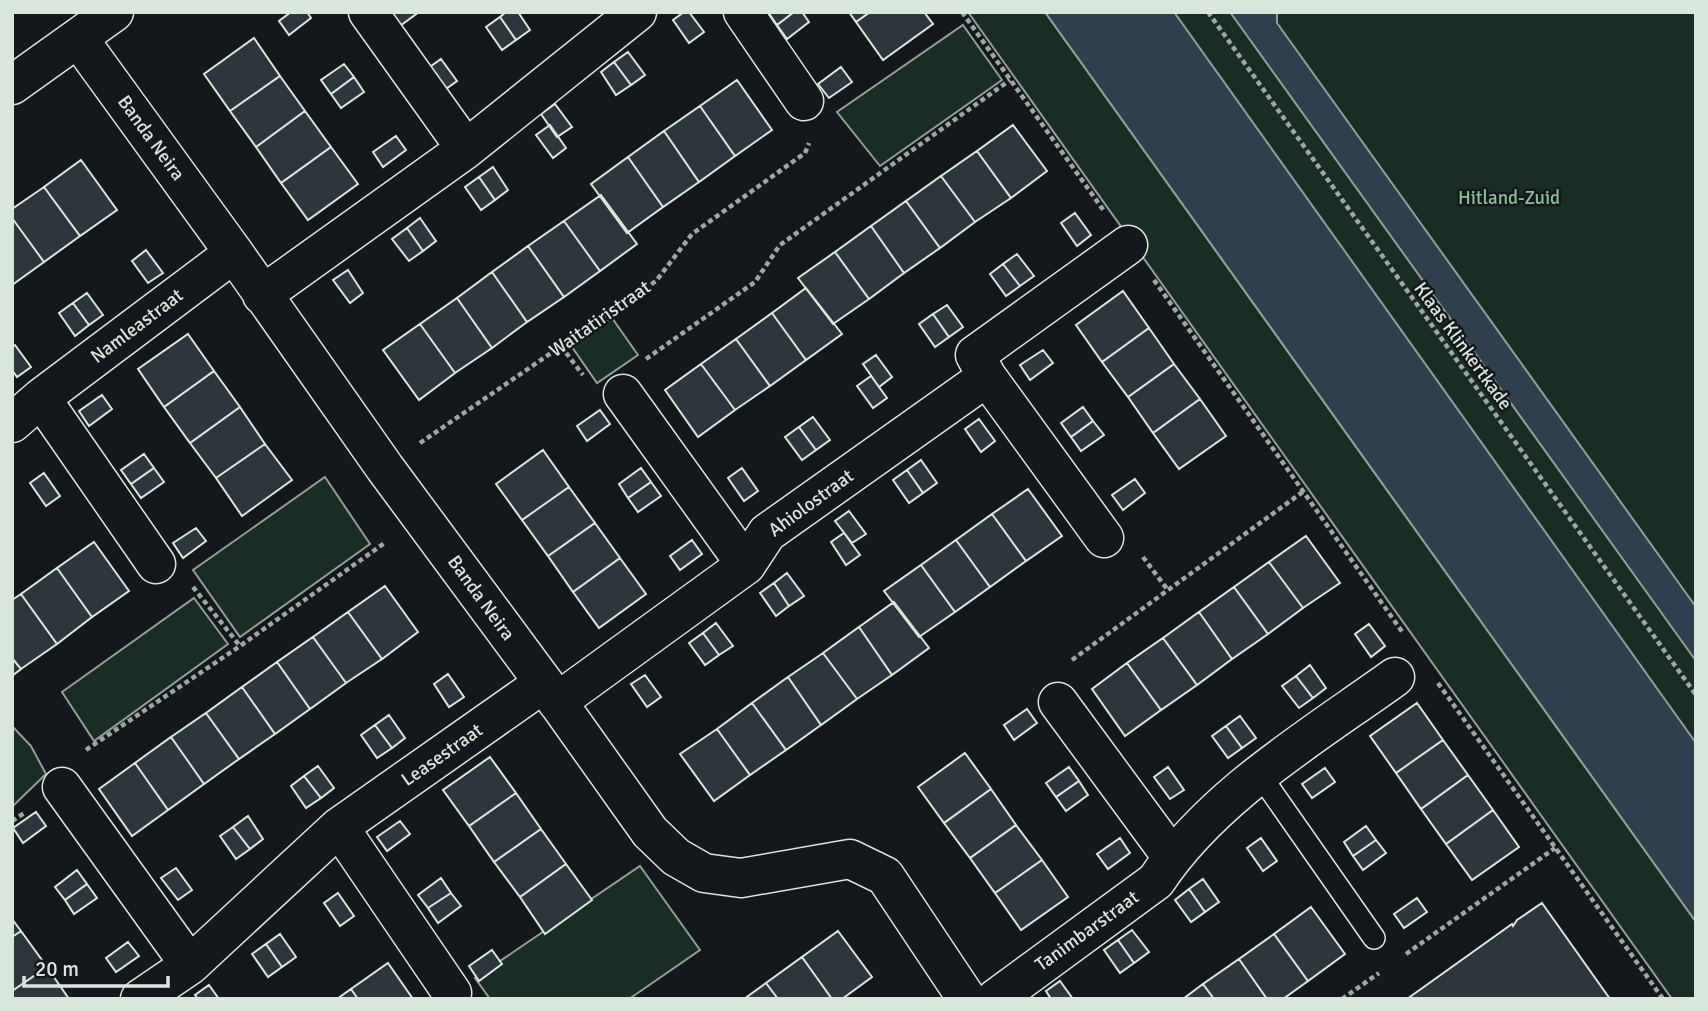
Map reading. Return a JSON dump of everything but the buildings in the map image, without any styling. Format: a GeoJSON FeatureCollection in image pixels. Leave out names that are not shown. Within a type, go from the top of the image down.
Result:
{"type":"FeatureCollection","features":[{"type":"Feature","properties":{"kind":"street"},"geometry":{"type":"LineString","coordinates":[[12,85],[114,12]]}},
{"type":"Feature","properties":{"kind":"street"},"geometry":{"type":"LineString","coordinates":[[368,12],[466,149]]}},
{"type":"Feature","properties":{"kind":"street"},"geometry":{"type":"LineString","coordinates":[[262,295],[466,149],[637,12]]}},
{"type":"Feature","properties":{"kind":"street"},"geometry":{"type":"LineString","coordinates":[[743,12],[804,102]]}},
{"type":"Feature","properties":{"kind":"street","name":"Banda Neira"},"geometry":{"type":"LineString","coordinates":[[78,38],[385,468],[650,832],[676,857],[704,873],[740,878],[850,859],[885,876],[967,999]]}},
{"type":"Feature","properties":{"kind":"street"},"geometry":{"type":"LineString","coordinates":[[1104,538],[987,377],[975,355],[1128,245]]}},
{"type":"Feature","properties":{"kind":"street","name":"Namleastraat"},"geometry":{"type":"LineString","coordinates":[[12,424],[41,398],[234,253]]}},
{"type":"Feature","properties":{"kind":"street","name":"Ahiolostraat"},"geometry":{"type":"LineString","coordinates":[[746,565],[767,533],[987,377]]}},
{"type":"Feature","properties":{"kind":"street"},"geometry":{"type":"LineString","coordinates":[[623,394],[746,565]]}},
{"type":"Feature","properties":{"kind":"street"},"geometry":{"type":"LineString","coordinates":[[41,398],[156,564]]}},
{"type":"Feature","properties":{"kind":"street","name":"Leasestraat"},"geometry":{"type":"LineString","coordinates":[[140,999],[190,965],[339,827],[746,565]]}},
{"type":"Feature","properties":{"kind":"street","name":"Tanimbarstraat"},"geometry":{"type":"LineString","coordinates":[[995,999],[1156,881],[1172,857],[1213,815],[1260,775],[1395,677]]}},
{"type":"Feature","properties":{"kind":"street"},"geometry":{"type":"LineString","coordinates":[[1058,702],[1172,857]]}},
{"type":"Feature","properties":{"kind":"street"},"geometry":{"type":"LineString","coordinates":[[62,787],[190,965]]}},
{"type":"Feature","properties":{"kind":"street"},"geometry":{"type":"LineString","coordinates":[[339,827],[452,993]]}},
{"type":"Feature","properties":{"kind":"lane"},"geometry":{"type":"LineString","coordinates":[[1260,775],[1374,939]]}},
{"type":"Feature","properties":{"kind":"path"},"geometry":{"type":"LineString","coordinates":[[961,12],[1405,636]]}},
{"type":"Feature","properties":{"kind":"path","name":"Klaas Klinkertkade"},"geometry":{"type":"LineString","coordinates":[[1208,12],[1696,695]]}},
{"type":"Feature","properties":{"kind":"path"},"geometry":{"type":"LineString","coordinates":[[623,394],[635,367],[755,282],[780,244],[1010,80]]}},
{"type":"Feature","properties":{"kind":"path","name":"Waitatiristraat"},"geometry":{"type":"LineString","coordinates":[[385,468],[656,281],[692,234],[805,153],[815,130],[804,102]]}},
{"type":"Feature","properties":{"kind":"path"},"geometry":{"type":"LineString","coordinates":[[1058,702],[1043,681],[1304,491]]}},
{"type":"Feature","properties":{"kind":"path"},"geometry":{"type":"LineString","coordinates":[[12,821],[62,787],[73,758],[240,646],[421,517]]}},
{"type":"Feature","properties":{"kind":"path"},"geometry":{"type":"LineString","coordinates":[[156,564],[192,586],[240,646]]}},
{"type":"Feature","properties":{"kind":"path"},"geometry":{"type":"LineString","coordinates":[[1437,681],[1663,999]]}},
{"type":"Feature","properties":{"kind":"path"},"geometry":{"type":"LineString","coordinates":[[1401,957],[1555,848]]}},
{"type":"Feature","properties":{"kind":"path"},"geometry":{"type":"LineString","coordinates":[[1342,999],[1381,971]]}},
{"type":"Feature","properties":{"kind":"green space"},"geometry":{"type":"Polygon","coordinates":[[[968,12],[1045,12],[1696,922],[1696,999],[1672,999],[968,12]]]}},
{"type":"Feature","properties":{"kind":"green space","name":"Hitland-Zuid"},"geometry":{"type":"Polygon","coordinates":[[[1149,12],[1696,12],[1696,787],[1149,12]]]}},
{"type":"Feature","properties":{"kind":"green space"},"geometry":{"type":"Polygon","coordinates":[[[963,25],[1002,80],[880,166],[837,112],[963,25]]]}},
{"type":"Feature","properties":{"kind":"green space"},"geometry":{"type":"Polygon","coordinates":[[[612,318],[638,355],[597,383],[572,347],[612,318]]]}},
{"type":"Feature","properties":{"kind":"green space"},"geometry":{"type":"Polygon","coordinates":[[[325,477],[370,544],[240,637],[193,570],[325,477]]]}},
{"type":"Feature","properties":{"kind":"green space"},"geometry":{"type":"Polygon","coordinates":[[[194,598],[228,644],[94,741],[62,692],[194,598]]]}},
{"type":"Feature","properties":{"kind":"green space"},"geometry":{"type":"Polygon","coordinates":[[[12,726],[31,746],[46,774],[12,807],[12,726]]]}},
{"type":"Feature","properties":{"kind":"green space"},"geometry":{"type":"Polygon","coordinates":[[[640,866],[700,950],[629,999],[490,999],[475,978],[640,866]]]}},
{"type":"Feature","properties":{"kind":"water"},"geometry":{"type":"Polygon","coordinates":[[[1045,12],[1174,12],[1696,743],[1696,922],[1045,12]]]}},
{"type":"Feature","properties":{"kind":"water"},"geometry":{"type":"Polygon","coordinates":[[[1230,12],[1277,12],[1277,23],[1696,607],[1696,661],[1230,12]]]}}]}
